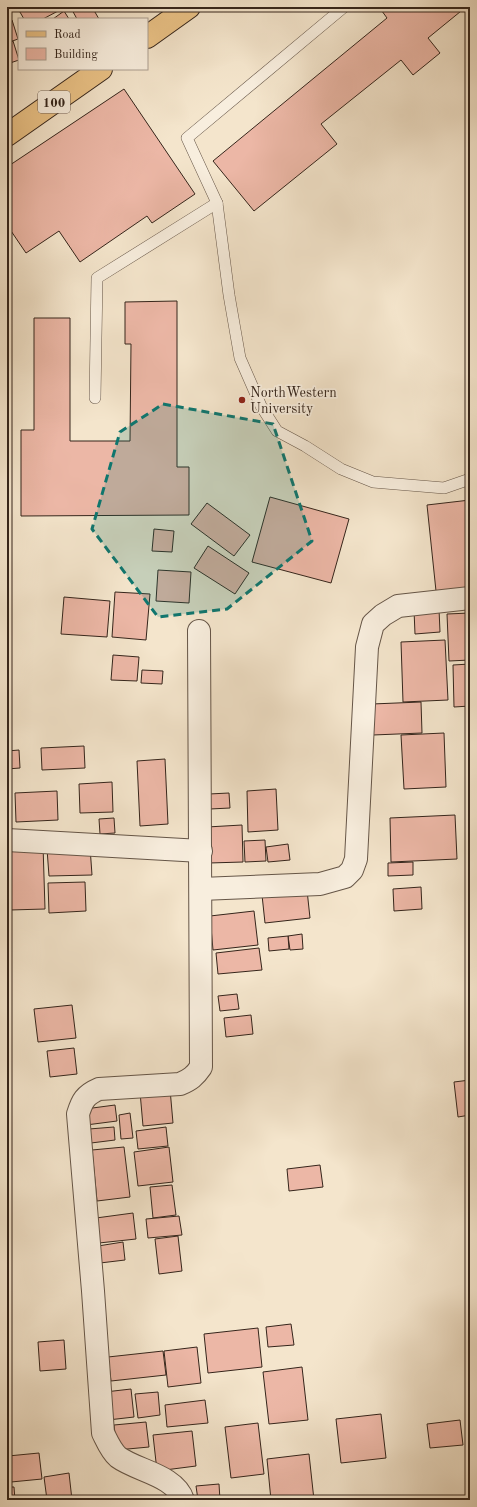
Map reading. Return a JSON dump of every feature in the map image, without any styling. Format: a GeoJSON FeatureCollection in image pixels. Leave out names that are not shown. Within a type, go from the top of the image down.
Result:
{"type":"FeatureCollection","features":[{"type":"Feature","properties":{"kind":"main road"},"geometry":{"type":"LineString","coordinates":[[148,36],[189,7]]}},
{"type":"Feature","properties":{"kind":"main road","name":"100"},"geometry":{"type":"LineString","coordinates":[[7,135],[100,70]]}},
{"type":"Feature","properties":{"kind":"street"},"geometry":{"type":"LineString","coordinates":[[201,889],[320,884],[345,877],[352,870],[356,859],[367,647],[373,624],[383,615],[398,606],[470,598]]}},
{"type":"Feature","properties":{"kind":"street"},"geometry":{"type":"LineString","coordinates":[[183,1500],[177,1488],[117,1456],[110,1447],[103,1433],[78,1114],[82,1101],[90,1093],[98,1089],[180,1084],[190,1080],[201,1067],[199,631]]}},
{"type":"Feature","properties":{"kind":"street"},"geometry":{"type":"LineString","coordinates":[[7,840],[201,851]]}},
{"type":"Feature","properties":{"kind":"lane"},"geometry":{"type":"LineString","coordinates":[[344,7],[187,138],[217,203],[229,295],[240,358],[261,406],[278,431],[341,469],[373,482],[444,488],[470,479]]}},
{"type":"Feature","properties":{"kind":"lane"},"geometry":{"type":"LineString","coordinates":[[95,398],[97,278],[217,203]]}},
{"type":"Feature","properties":{"kind":"highlighted area"},"geometry":{"type":"Polygon","coordinates":[[[163,404],[273,424],[312,541],[227,609],[158,617],[92,529],[120,432],[163,404]]]}},
{"type":"Feature","properties":{"kind":"building"},"geometry":{"type":"Polygon","coordinates":[[[17,7],[56,7],[58,11],[45,18],[23,18],[17,7]]]}},
{"type":"Feature","properties":{"kind":"building"},"geometry":{"type":"Polygon","coordinates":[[[92,7],[98,18],[76,18],[71,8],[92,7]]]}},
{"type":"Feature","properties":{"kind":"building"},"geometry":{"type":"Polygon","coordinates":[[[379,7],[466,7],[428,38],[440,53],[413,75],[401,60],[321,124],[337,144],[254,211],[213,161],[387,18],[379,7]]]}},
{"type":"Feature","properties":{"kind":"building"},"geometry":{"type":"Polygon","coordinates":[[[64,11],[68,18],[54,18],[64,11]]]}},
{"type":"Feature","properties":{"kind":"building"},"geometry":{"type":"Polygon","coordinates":[[[12,20],[18,39],[7,43],[7,22],[12,20]]]}},
{"type":"Feature","properties":{"kind":"building"},"geometry":{"type":"Polygon","coordinates":[[[13,41],[18,60],[7,64],[7,44],[13,41]]]}},
{"type":"Feature","properties":{"kind":"building"},"geometry":{"type":"Polygon","coordinates":[[[124,89],[195,194],[152,223],[147,216],[80,262],[59,231],[26,253],[7,225],[7,167],[124,89]]]}},
{"type":"Feature","properties":{"kind":"building"},"geometry":{"type":"Polygon","coordinates":[[[177,301],[177,467],[189,467],[189,515],[21,516],[21,430],[34,430],[34,318],[70,318],[70,441],[130,441],[131,344],[125,344],[125,302],[177,301]]]}},
{"type":"Feature","properties":{"kind":"building"},"geometry":{"type":"Polygon","coordinates":[[[270,497],[349,519],[331,583],[252,562],[270,497]]]}},
{"type":"Feature","properties":{"kind":"building"},"geometry":{"type":"Polygon","coordinates":[[[470,500],[470,587],[436,591],[427,505],[470,500]]]}},
{"type":"Feature","properties":{"kind":"building"},"geometry":{"type":"Polygon","coordinates":[[[207,503],[250,535],[234,556],[191,524],[207,503]]]}},
{"type":"Feature","properties":{"kind":"building"},"geometry":{"type":"Polygon","coordinates":[[[154,529],[174,531],[172,552],[152,551],[154,529]]]}},
{"type":"Feature","properties":{"kind":"building"},"geometry":{"type":"Polygon","coordinates":[[[208,546],[249,573],[235,594],[194,568],[208,546]]]}},
{"type":"Feature","properties":{"kind":"building"},"geometry":{"type":"Polygon","coordinates":[[[158,570],[191,572],[189,603],[156,601],[158,570]]]}},
{"type":"Feature","properties":{"kind":"building"},"geometry":{"type":"Polygon","coordinates":[[[115,592],[150,594],[146,640],[112,637],[115,592]]]}},
{"type":"Feature","properties":{"kind":"building"},"geometry":{"type":"Polygon","coordinates":[[[64,597],[110,601],[107,637],[61,634],[64,597]]]}},
{"type":"Feature","properties":{"kind":"building"},"geometry":{"type":"Polygon","coordinates":[[[439,609],[440,632],[415,634],[414,610],[439,609]]]}},
{"type":"Feature","properties":{"kind":"building"},"geometry":{"type":"Polygon","coordinates":[[[470,613],[470,660],[449,661],[447,614],[470,613]]]}},
{"type":"Feature","properties":{"kind":"building"},"geometry":{"type":"Polygon","coordinates":[[[445,640],[448,700],[403,702],[401,642],[445,640]]]}},
{"type":"Feature","properties":{"kind":"building"},"geometry":{"type":"Polygon","coordinates":[[[113,655],[139,657],[137,681],[111,680],[113,655]]]}},
{"type":"Feature","properties":{"kind":"building"},"geometry":{"type":"Polygon","coordinates":[[[470,664],[470,706],[454,707],[453,665],[470,664]]]}},
{"type":"Feature","properties":{"kind":"building"},"geometry":{"type":"Polygon","coordinates":[[[142,670],[163,671],[162,684],[141,683],[142,670]]]}},
{"type":"Feature","properties":{"kind":"building"},"geometry":{"type":"Polygon","coordinates":[[[421,702],[422,733],[373,735],[372,704],[421,702]]]}},
{"type":"Feature","properties":{"kind":"building"},"geometry":{"type":"Polygon","coordinates":[[[468,710],[470,710],[470,755],[468,710]]]}},
{"type":"Feature","properties":{"kind":"building"},"geometry":{"type":"Polygon","coordinates":[[[444,733],[446,787],[404,789],[401,735],[444,733]]]}},
{"type":"Feature","properties":{"kind":"building"},"geometry":{"type":"Polygon","coordinates":[[[84,746],[85,768],[42,770],[41,748],[84,746]]]}},
{"type":"Feature","properties":{"kind":"building"},"geometry":{"type":"Polygon","coordinates":[[[19,750],[20,768],[7,769],[7,751],[19,750]]]}},
{"type":"Feature","properties":{"kind":"building"},"geometry":{"type":"Polygon","coordinates":[[[165,759],[168,824],[140,826],[137,761],[165,759]]]}},
{"type":"Feature","properties":{"kind":"building"},"geometry":{"type":"Polygon","coordinates":[[[112,782],[113,812],[80,813],[79,784],[112,782]]]}},
{"type":"Feature","properties":{"kind":"building"},"geometry":{"type":"Polygon","coordinates":[[[276,789],[278,830],[248,832],[247,791],[276,789]]]}},
{"type":"Feature","properties":{"kind":"building"},"geometry":{"type":"Polygon","coordinates":[[[57,791],[58,820],[16,822],[15,793],[57,791]]]}},
{"type":"Feature","properties":{"kind":"building"},"geometry":{"type":"Polygon","coordinates":[[[229,793],[230,808],[210,809],[209,794],[229,793]]]}},
{"type":"Feature","properties":{"kind":"building"},"geometry":{"type":"Polygon","coordinates":[[[455,815],[457,859],[391,862],[390,818],[455,815]]]}},
{"type":"Feature","properties":{"kind":"building"},"geometry":{"type":"Polygon","coordinates":[[[114,818],[115,833],[100,834],[99,819],[114,818]]]}},
{"type":"Feature","properties":{"kind":"building"},"geometry":{"type":"Polygon","coordinates":[[[242,825],[243,862],[209,863],[207,827],[242,825]]]}},
{"type":"Feature","properties":{"kind":"building"},"geometry":{"type":"Polygon","coordinates":[[[265,840],[266,861],[245,862],[244,841],[265,840]]]}},
{"type":"Feature","properties":{"kind":"building"},"geometry":{"type":"Polygon","coordinates":[[[288,844],[290,860],[268,862],[266,847],[288,844]]]}},
{"type":"Feature","properties":{"kind":"building"},"geometry":{"type":"Polygon","coordinates":[[[43,845],[45,909],[10,910],[8,847],[43,845]]]}},
{"type":"Feature","properties":{"kind":"building"},"geometry":{"type":"Polygon","coordinates":[[[90,847],[92,875],[49,876],[47,849],[90,847]]]}},
{"type":"Feature","properties":{"kind":"building"},"geometry":{"type":"Polygon","coordinates":[[[413,862],[413,875],[388,876],[388,863],[413,862]]]}},
{"type":"Feature","properties":{"kind":"building"},"geometry":{"type":"Polygon","coordinates":[[[85,882],[86,911],[49,913],[48,883],[85,882]]]}},
{"type":"Feature","properties":{"kind":"building"},"geometry":{"type":"Polygon","coordinates":[[[421,887],[422,909],[394,911],[393,889],[421,887]]]}},
{"type":"Feature","properties":{"kind":"building"},"geometry":{"type":"Polygon","coordinates":[[[307,890],[310,918],[265,923],[262,895],[307,890]]]}},
{"type":"Feature","properties":{"kind":"building"},"geometry":{"type":"Polygon","coordinates":[[[254,911],[258,945],[213,950],[210,916],[254,911]]]}},
{"type":"Feature","properties":{"kind":"building"},"geometry":{"type":"Polygon","coordinates":[[[302,934],[303,949],[290,950],[288,936],[302,934]]]}},
{"type":"Feature","properties":{"kind":"building"},"geometry":{"type":"Polygon","coordinates":[[[288,936],[289,949],[269,951],[268,938],[288,936]]]}},
{"type":"Feature","properties":{"kind":"building"},"geometry":{"type":"Polygon","coordinates":[[[259,948],[262,970],[218,974],[216,953],[259,948]]]}},
{"type":"Feature","properties":{"kind":"building"},"geometry":{"type":"Polygon","coordinates":[[[237,994],[239,1009],[220,1011],[218,996],[237,994]]]}},
{"type":"Feature","properties":{"kind":"building"},"geometry":{"type":"Polygon","coordinates":[[[72,1005],[76,1038],[38,1042],[34,1009],[72,1005]]]}},
{"type":"Feature","properties":{"kind":"building"},"geometry":{"type":"Polygon","coordinates":[[[251,1015],[253,1034],[226,1037],[224,1018],[251,1015]]]}},
{"type":"Feature","properties":{"kind":"building"},"geometry":{"type":"Polygon","coordinates":[[[74,1048],[77,1074],[50,1077],[47,1051],[74,1048]]]}},
{"type":"Feature","properties":{"kind":"building"},"geometry":{"type":"Polygon","coordinates":[[[470,1080],[470,1115],[458,1117],[454,1082],[470,1080]]]}},
{"type":"Feature","properties":{"kind":"building"},"geometry":{"type":"Polygon","coordinates":[[[170,1089],[173,1123],[143,1126],[140,1092],[170,1089]]]}},
{"type":"Feature","properties":{"kind":"building"},"geometry":{"type":"Polygon","coordinates":[[[115,1105],[117,1121],[86,1125],[85,1109],[115,1105]]]}},
{"type":"Feature","properties":{"kind":"building"},"geometry":{"type":"Polygon","coordinates":[[[130,1113],[133,1138],[121,1139],[119,1115],[130,1113]]]}},
{"type":"Feature","properties":{"kind":"building"},"geometry":{"type":"Polygon","coordinates":[[[114,1127],[115,1140],[91,1143],[89,1129],[114,1127]]]}},
{"type":"Feature","properties":{"kind":"building"},"geometry":{"type":"Polygon","coordinates":[[[166,1127],[168,1146],[138,1149],[136,1131],[166,1127]]]}},
{"type":"Feature","properties":{"kind":"building"},"geometry":{"type":"Polygon","coordinates":[[[124,1147],[130,1197],[97,1201],[92,1150],[124,1147]]]}},
{"type":"Feature","properties":{"kind":"building"},"geometry":{"type":"Polygon","coordinates":[[[169,1147],[173,1182],[138,1186],[134,1152],[169,1147]]]}},
{"type":"Feature","properties":{"kind":"building"},"geometry":{"type":"Polygon","coordinates":[[[320,1165],[323,1187],[289,1191],[287,1169],[320,1165]]]}},
{"type":"Feature","properties":{"kind":"building"},"geometry":{"type":"Polygon","coordinates":[[[172,1185],[176,1215],[153,1218],[150,1187],[172,1185]]]}},
{"type":"Feature","properties":{"kind":"building"},"geometry":{"type":"Polygon","coordinates":[[[133,1213],[136,1239],[99,1243],[96,1218],[133,1213]]]}},
{"type":"Feature","properties":{"kind":"building"},"geometry":{"type":"Polygon","coordinates":[[[179,1216],[182,1235],[148,1238],[146,1219],[179,1216]]]}},
{"type":"Feature","properties":{"kind":"building"},"geometry":{"type":"Polygon","coordinates":[[[178,1236],[182,1271],[159,1274],[155,1239],[178,1236]]]}},
{"type":"Feature","properties":{"kind":"building"},"geometry":{"type":"Polygon","coordinates":[[[123,1242],[125,1260],[100,1263],[98,1246],[123,1242]]]}},
{"type":"Feature","properties":{"kind":"building"},"geometry":{"type":"Polygon","coordinates":[[[291,1324],[294,1345],[268,1347],[266,1327],[291,1324]]]}},
{"type":"Feature","properties":{"kind":"building"},"geometry":{"type":"Polygon","coordinates":[[[258,1328],[262,1367],[208,1373],[204,1334],[258,1328]]]}},
{"type":"Feature","properties":{"kind":"building"},"geometry":{"type":"Polygon","coordinates":[[[64,1340],[66,1369],[40,1371],[38,1342],[64,1340]]]}},
{"type":"Feature","properties":{"kind":"building"},"geometry":{"type":"Polygon","coordinates":[[[197,1347],[201,1383],[168,1387],[164,1351],[197,1347]]]}},
{"type":"Feature","properties":{"kind":"building"},"geometry":{"type":"Polygon","coordinates":[[[163,1351],[166,1375],[111,1381],[108,1357],[163,1351]]]}},
{"type":"Feature","properties":{"kind":"building"},"geometry":{"type":"Polygon","coordinates":[[[302,1367],[308,1420],[269,1424],[263,1372],[302,1367]]]}},
{"type":"Feature","properties":{"kind":"building"},"geometry":{"type":"Polygon","coordinates":[[[131,1389],[134,1417],[108,1420],[105,1392],[131,1389]]]}},
{"type":"Feature","properties":{"kind":"building"},"geometry":{"type":"Polygon","coordinates":[[[158,1392],[160,1415],[138,1418],[135,1394],[158,1392]]]}},
{"type":"Feature","properties":{"kind":"building"},"geometry":{"type":"Polygon","coordinates":[[[205,1400],[208,1423],[167,1427],[165,1405],[205,1400]]]}},
{"type":"Feature","properties":{"kind":"building"},"geometry":{"type":"Polygon","coordinates":[[[381,1414],[386,1458],[341,1463],[336,1419],[381,1414]]]}},
{"type":"Feature","properties":{"kind":"building"},"geometry":{"type":"Polygon","coordinates":[[[460,1420],[463,1445],[430,1448],[427,1424],[460,1420]]]}},
{"type":"Feature","properties":{"kind":"building"},"geometry":{"type":"Polygon","coordinates":[[[146,1422],[149,1447],[117,1450],[114,1425],[146,1422]]]}},
{"type":"Feature","properties":{"kind":"building"},"geometry":{"type":"Polygon","coordinates":[[[258,1423],[264,1474],[231,1478],[225,1427],[258,1423]]]}},
{"type":"Feature","properties":{"kind":"building"},"geometry":{"type":"Polygon","coordinates":[[[192,1431],[196,1466],[157,1471],[153,1435],[192,1431]]]}},
{"type":"Feature","properties":{"kind":"building"},"geometry":{"type":"Polygon","coordinates":[[[39,1453],[42,1479],[11,1482],[8,1456],[39,1453]]]}},
{"type":"Feature","properties":{"kind":"building"},"geometry":{"type":"Polygon","coordinates":[[[309,1454],[314,1500],[271,1500],[267,1459],[309,1454]]]}},
{"type":"Feature","properties":{"kind":"building"},"geometry":{"type":"Polygon","coordinates":[[[69,1473],[72,1500],[47,1500],[44,1477],[69,1473]]]}},
{"type":"Feature","properties":{"kind":"building"},"geometry":{"type":"Polygon","coordinates":[[[219,1484],[220,1500],[198,1500],[196,1486],[219,1484]]]}},
{"type":"Feature","properties":{"kind":"building"},"geometry":{"type":"Polygon","coordinates":[[[7,1487],[14,1487],[15,1500],[7,1500],[7,1487]]]}},
{"type":"Feature","properties":{"kind":"place","name":"NorthWestern University"},"geometry":{"type":"Point","coordinates":[242,400]}}]}
